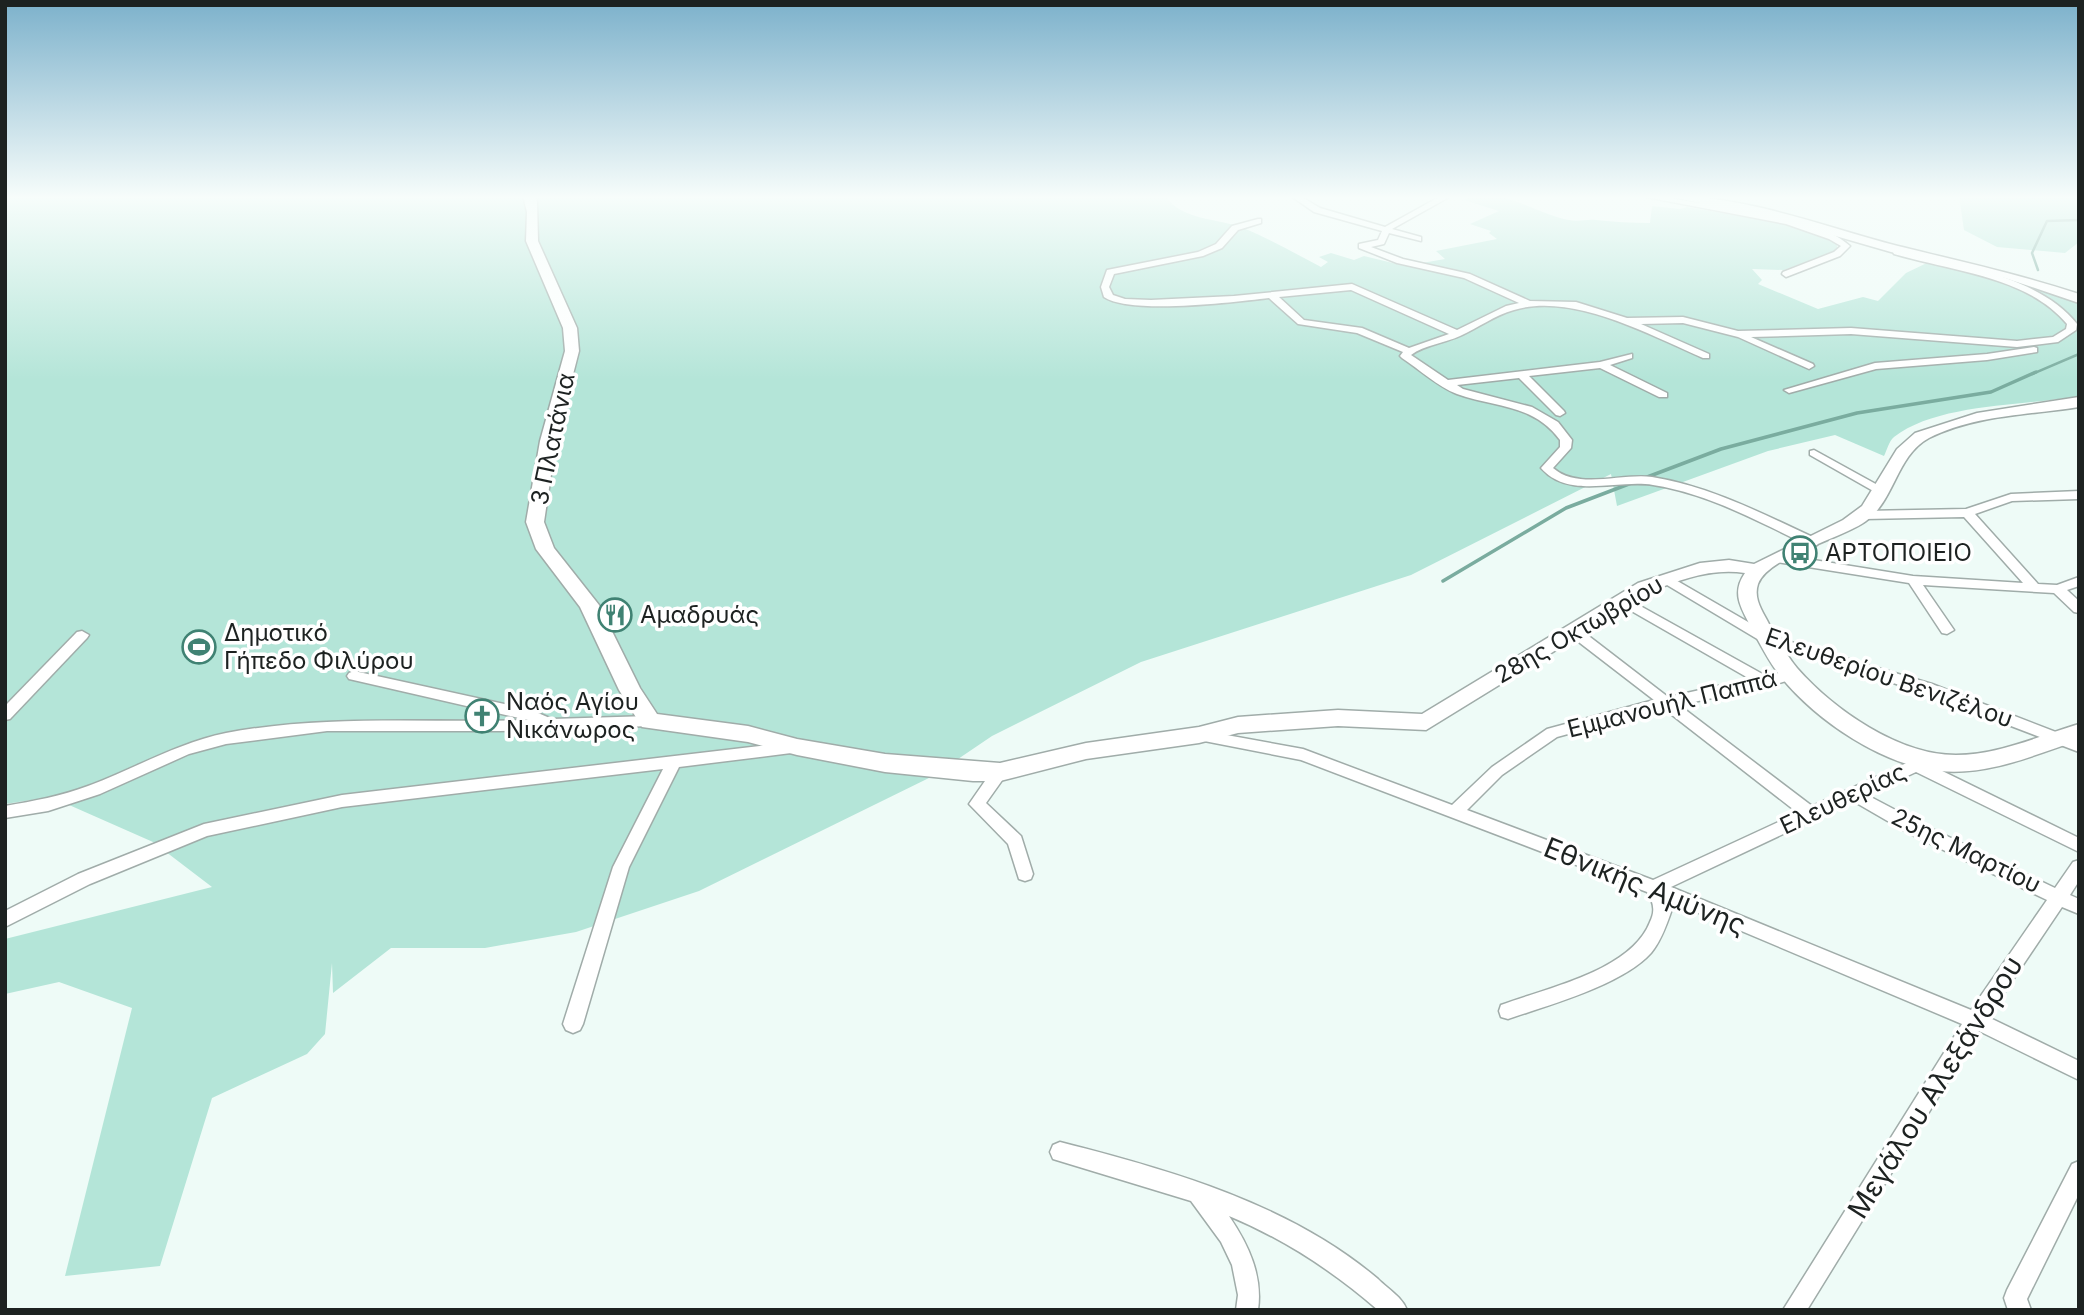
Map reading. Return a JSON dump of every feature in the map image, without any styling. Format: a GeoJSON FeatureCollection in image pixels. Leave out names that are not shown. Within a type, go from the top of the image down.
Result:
{"type":"FeatureCollection","features":[{"type":"Feature","properties":{"kind":"street","name":"3 Πλατάνια"},"geometry":{"type":"LineString","coordinates":[[539,257],[567,320],[572,351],[548,441],[535,522],[545,549],[589,605],[630,690],[650,721]]}},
{"type":"Feature","properties":{"kind":"street"},"geometry":{"type":"LineString","coordinates":[[1183,257],[1110,272],[1105,287],[1109,297],[1124,302],[1272,296],[1352,287],[1457,334]]}},
{"type":"Feature","properties":{"kind":"street"},"geometry":{"type":"LineString","coordinates":[[1391,257],[1467,276],[1528,304]]}},
{"type":"Feature","properties":{"kind":"street"},"geometry":{"type":"LineString","coordinates":[[1786,274],[1828,257]]}},
{"type":"Feature","properties":{"kind":"street"},"geometry":{"type":"LineString","coordinates":[[1738,334],[1851,331],[2004,343],[2044,343],[2066,336],[2072,327],[2067,317],[2053,305],[2004,281],[1913,257]]}},
{"type":"Feature","properties":{"kind":"street"},"geometry":{"type":"LineString","coordinates":[[1932,257],[2019,277],[2079,299]]}},
{"type":"Feature","properties":{"kind":"street"},"geometry":{"type":"LineString","coordinates":[[1272,296],[1301,322],[1359,330],[1409,351],[1457,334],[1509,308],[1528,304],[1577,305],[1626,321],[1706,356]]}},
{"type":"Feature","properties":{"kind":"street"},"geometry":{"type":"LineString","coordinates":[[1626,321],[1683,320],[1738,334],[1809,366]]}},
{"type":"Feature","properties":{"kind":"street"},"geometry":{"type":"LineString","coordinates":[[1789,390],[1875,366],[2006,355],[2046,348],[2044,343]]}},
{"type":"Feature","properties":{"kind":"street"},"geometry":{"type":"LineString","coordinates":[[1409,351],[1406,360],[1445,383],[1487,401],[1528,409],[1554,424],[1566,440],[1565,448],[1547,468],[1553,475],[1572,483],[1630,479],[1658,483],[1727,505],[1813,542]]}},
{"type":"Feature","properties":{"kind":"street"},"geometry":{"type":"LineString","coordinates":[[1445,383],[1601,365],[1629,356]]}},
{"type":"Feature","properties":{"kind":"street"},"geometry":{"type":"LineString","coordinates":[[1601,365],[1663,395]]}},
{"type":"Feature","properties":{"kind":"street"},"geometry":{"type":"LineString","coordinates":[[1522,376],[1560,413]]}},
{"type":"Feature","properties":{"kind":"street"},"geometry":{"type":"LineString","coordinates":[[1864,515],[1896,462],[1920,436],[1974,420],[2079,402]]}},
{"type":"Feature","properties":{"kind":"street"},"geometry":{"type":"LineString","coordinates":[[1814,453],[1879,490]]}},
{"type":"Feature","properties":{"kind":"street"},"geometry":{"type":"LineString","coordinates":[[2079,495],[2011,498],[1967,513],[1864,515],[1777,558],[1758,571],[1748,584],[1746,594],[1791,676],[1857,727],[1918,763],[2079,846]]}},
{"type":"Feature","properties":{"kind":"street"},"geometry":{"type":"LineString","coordinates":[[1967,513],[2034,587]]}},
{"type":"Feature","properties":{"kind":"street"},"geometry":{"type":"LineString","coordinates":[[1777,558],[1913,580],[2058,589],[2079,581]]}},
{"type":"Feature","properties":{"kind":"street","name":"28ης Οκτωβρίου"},"geometry":{"type":"LineString","coordinates":[[797,747],[885,763],[1000,772],[1086,751],[1199,735],[1238,725],[1290,720],[1426,722],[1645,587],[1719,566],[1758,571]]}},
{"type":"Feature","properties":{"kind":"street","name":"Ελευθερίου Βενιζέλου"},"geometry":{"type":"LineString","coordinates":[[1667,579],[1769,640],[1927,688],[2072,739]]}},
{"type":"Feature","properties":{"kind":"street"},"geometry":{"type":"LineString","coordinates":[[1913,580],[1947,630]]}},
{"type":"Feature","properties":{"kind":"street"},"geometry":{"type":"LineString","coordinates":[[2058,589],[2079,609]]}},
{"type":"Feature","properties":{"kind":"street"},"geometry":{"type":"LineString","coordinates":[[1626,601],[1766,682]]}},
{"type":"Feature","properties":{"kind":"street"},"geometry":{"type":"LineString","coordinates":[[1573,630],[1811,814]]}},
{"type":"Feature","properties":{"kind":"street"},"geometry":{"type":"LineString","coordinates":[[5,715],[82,635]]}},
{"type":"Feature","properties":{"kind":"street"},"geometry":{"type":"LineString","coordinates":[[354,676],[531,715],[550,723]]}},
{"type":"Feature","properties":{"kind":"street","name":"Εμμανουήλ Παππά"},"geometry":{"type":"LineString","coordinates":[[1455,812],[1497,771],[1523,750],[1552,733],[1667,702],[1791,676]]}},
{"type":"Feature","properties":{"kind":"street"},"geometry":{"type":"LineString","coordinates":[[5,812],[48,805],[185,750],[226,739],[327,726],[499,726],[650,721],[748,734],[797,747]]}},
{"type":"Feature","properties":{"kind":"street","name":"Εθνικής Αμύνης"},"geometry":{"type":"LineString","coordinates":[[1199,735],[1303,755],[1654,887],[1975,1020],[2079,1071]]}},
{"type":"Feature","properties":{"kind":"street","name":"Ελευθερίας"},"geometry":{"type":"LineString","coordinates":[[1654,887],[1918,763],[1982,762],[2072,739]]}},
{"type":"Feature","properties":{"kind":"street"},"geometry":{"type":"LineString","coordinates":[[5,920],[84,879],[204,830],[342,801],[797,747]]}},
{"type":"Feature","properties":{"kind":"street"},"geometry":{"type":"LineString","coordinates":[[573,1024],[621,867],[674,762]]}},
{"type":"Feature","properties":{"kind":"street"},"geometry":{"type":"LineString","coordinates":[[1000,772],[977,804],[1014,841],[1025,874]]}},
{"type":"Feature","properties":{"kind":"street","name":"25ης Μαρτίου"},"geometry":{"type":"LineString","coordinates":[[1853,794],[1916,829],[2079,906]]}},
{"type":"Feature","properties":{"kind":"street","name":"Μεγάλου Αλεξάνδρου"},"geometry":{"type":"LineString","coordinates":[[1794,1310],[1975,1020],[2079,867]]}},
{"type":"Feature","properties":{"kind":"street"},"geometry":{"type":"LineString","coordinates":[[1508,1011],[1580,984],[1643,950],[1658,926],[1663,909],[1654,887]]}},
{"type":"Feature","properties":{"kind":"street"},"geometry":{"type":"LineString","coordinates":[[1060,1152],[1128,1169],[1283,1229],[1336,1263],[1396,1310]]}},
{"type":"Feature","properties":{"kind":"street"},"geometry":{"type":"LineString","coordinates":[[2020,1310],[2015,1298],[2079,1171]]}},
{"type":"Feature","properties":{"kind":"street"},"geometry":{"type":"LineString","coordinates":[[1196,1194],[1219,1219],[1245,1270],[1251,1297],[1247,1310]]}},
{"type":"Feature","properties":{"kind":"green space"},"geometry":{"type":"Polygon","coordinates":[[[5,257],[1303,257],[1321,267],[1328,262],[1320,257],[1354,260],[1370,257],[1405,266],[1445,259],[1443,257],[1818,257],[1784,270],[1752,269],[1762,280],[1758,284],[1818,309],[1863,297],[1878,301],[1906,273],[1933,260],[2011,278],[2079,303],[2079,396],[1983,408],[1934,418],[1912,426],[1894,437],[1884,456],[1835,435],[1768,451],[1617,506],[1611,474],[1411,575],[1141,662],[992,736],[933,776],[699,891],[576,932],[485,948],[391,948],[333,993],[332,963],[325,1034],[307,1054],[212,1098],[160,1266],[65,1276],[132,1008],[59,982],[5,994],[5,939],[212,887],[153,842],[51,797],[5,804],[5,257]]]}},
{"type":"Feature","properties":{"kind":"waterway"},"geometry":{"type":"LineString","coordinates":[[2034,257],[2038,270]]}},
{"type":"Feature","properties":{"kind":"waterway"},"geometry":{"type":"LineString","coordinates":[[2032,374],[2079,354]]}},
{"type":"Feature","properties":{"kind":"waterway"},"geometry":{"type":"LineString","coordinates":[[1642,479],[1721,449],[1857,413],[1991,392],[2036,372]]}},
{"type":"Feature","properties":{"kind":"waterway"},"geometry":{"type":"LineString","coordinates":[[1443,581],[1566,508],[1634,482]]}},
{"type":"Feature","properties":{"kind":"place","name":"ΑΡΤΟΠΟΙΕΙΟ"},"geometry":{"type":"Point","coordinates":[1800,553]}},
{"type":"Feature","properties":{"kind":"place","name":"Αμαδρυάς"},"geometry":{"type":"Point","coordinates":[615,615]}},
{"type":"Feature","properties":{"kind":"place","name":"Δημοτικό Γήπεδο Φιλύρου"},"geometry":{"type":"Point","coordinates":[199,647]}},
{"type":"Feature","properties":{"kind":"place","name":"Ναός Αγίου Νικάνωρος"},"geometry":{"type":"Point","coordinates":[482,716]}}]}
